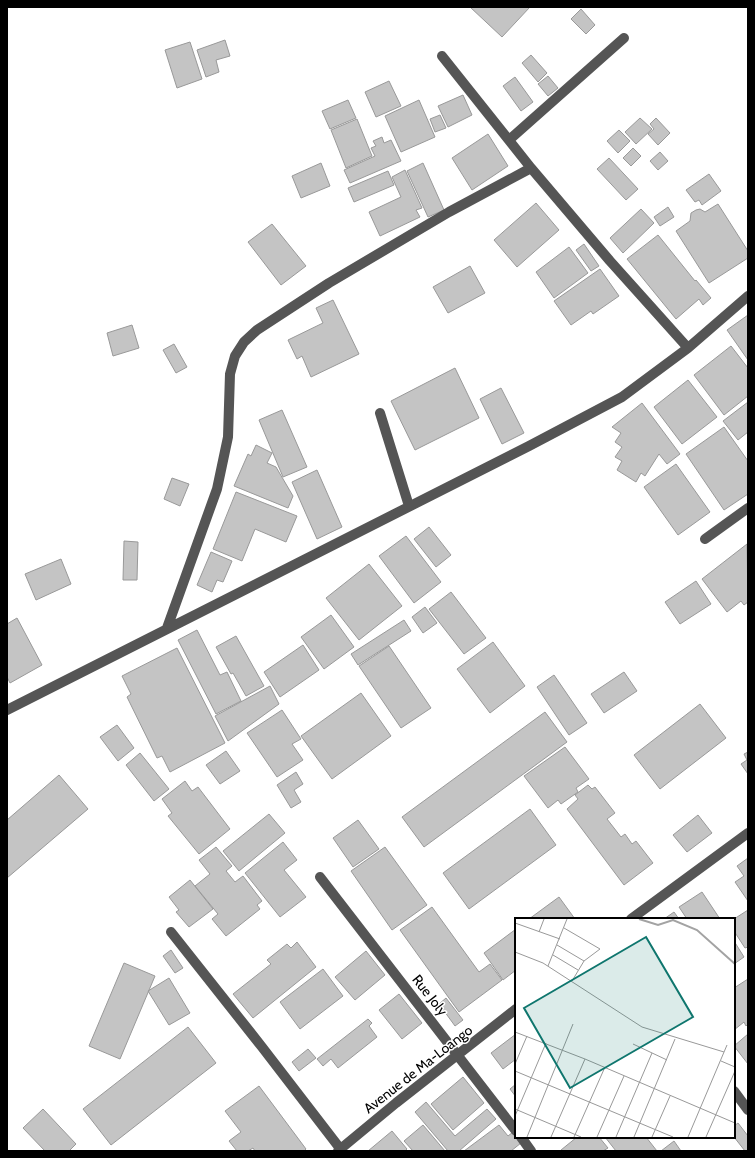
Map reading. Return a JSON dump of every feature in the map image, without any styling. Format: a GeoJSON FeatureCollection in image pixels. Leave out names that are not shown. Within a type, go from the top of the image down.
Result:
{"type":"FeatureCollection","features":[{"type":"Feature","properties":{"kind":"street"},"geometry":{"type":"LineString","coordinates":[[509,140],[624,38]]}},
{"type":"Feature","properties":{"kind":"street"},"geometry":{"type":"LineString","coordinates":[[442,56],[531,168],[610,261],[688,348]]}},
{"type":"Feature","properties":{"kind":"street"},"geometry":{"type":"LineString","coordinates":[[167,628],[217,489],[228,436],[230,374],[235,356],[244,342],[257,330],[329,283],[450,212],[531,168]]}},
{"type":"Feature","properties":{"kind":"street"},"geometry":{"type":"LineString","coordinates":[[7,708],[536,443],[622,397],[688,348],[748,296]]}},
{"type":"Feature","properties":{"kind":"street"},"geometry":{"type":"LineString","coordinates":[[380,413],[409,506]]}},
{"type":"Feature","properties":{"kind":"street"},"geometry":{"type":"LineString","coordinates":[[705,539],[748,508]]}},
{"type":"Feature","properties":{"kind":"street"},"geometry":{"type":"LineString","coordinates":[[632,918],[748,833]]}},
{"type":"Feature","properties":{"kind":"street","name":"Rue Joly"},"geometry":{"type":"LineString","coordinates":[[320,877],[515,1130]]}},
{"type":"Feature","properties":{"kind":"street"},"geometry":{"type":"LineString","coordinates":[[171,932],[262,1047],[340,1150]]}},
{"type":"Feature","properties":{"kind":"street","name":"Avenue de Ma-Loango"},"geometry":{"type":"LineString","coordinates":[[340,1150],[396,1103],[515,1010]]}},
{"type":"Feature","properties":{"kind":"street"},"geometry":{"type":"LineString","coordinates":[[735,1092],[748,1110]]}},
{"type":"Feature","properties":{"kind":"street"},"geometry":{"type":"LineString","coordinates":[[522,1138],[532,1151]]}},
{"type":"Feature","properties":{"kind":"building"},"geometry":{"type":"Polygon","coordinates":[[[470,7],[530,7],[502,37],[470,7]]]}},
{"type":"Feature","properties":{"kind":"building"},"geometry":{"type":"Polygon","coordinates":[[[581,9],[595,25],[586,34],[571,19],[581,9]]]}},
{"type":"Feature","properties":{"kind":"building"},"geometry":{"type":"Polygon","coordinates":[[[225,40],[230,56],[216,60],[219,72],[206,77],[197,50],[225,40]]]}},
{"type":"Feature","properties":{"kind":"building"},"geometry":{"type":"Polygon","coordinates":[[[190,42],[202,79],[177,88],[165,50],[190,42]]]}},
{"type":"Feature","properties":{"kind":"building"},"geometry":{"type":"Polygon","coordinates":[[[531,55],[547,73],[538,82],[522,63],[531,55]]]}},
{"type":"Feature","properties":{"kind":"building"},"geometry":{"type":"Polygon","coordinates":[[[548,76],[558,88],[548,96],[538,84],[548,76]]]}},
{"type":"Feature","properties":{"kind":"building"},"geometry":{"type":"Polygon","coordinates":[[[515,77],[533,102],[521,111],[503,86],[515,77]]]}},
{"type":"Feature","properties":{"kind":"building"},"geometry":{"type":"Polygon","coordinates":[[[389,81],[401,106],[376,117],[365,92],[389,81]]]}},
{"type":"Feature","properties":{"kind":"building"},"geometry":{"type":"Polygon","coordinates":[[[463,95],[472,115],[448,127],[438,106],[463,95]]]}},
{"type":"Feature","properties":{"kind":"building"},"geometry":{"type":"Polygon","coordinates":[[[348,100],[356,118],[330,129],[322,111],[348,100]]]}},
{"type":"Feature","properties":{"kind":"building"},"geometry":{"type":"Polygon","coordinates":[[[419,100],[435,137],[401,152],[385,116],[419,100]]]}},
{"type":"Feature","properties":{"kind":"building"},"geometry":{"type":"Polygon","coordinates":[[[440,115],[446,128],[435,132],[430,119],[440,115]]]}},
{"type":"Feature","properties":{"kind":"building"},"geometry":{"type":"Polygon","coordinates":[[[640,118],[652,129],[636,144],[625,132],[640,118]]]}},
{"type":"Feature","properties":{"kind":"building"},"geometry":{"type":"Polygon","coordinates":[[[656,118],[670,133],[658,145],[648,134],[654,129],[650,124],[656,118]]]}},
{"type":"Feature","properties":{"kind":"building"},"geometry":{"type":"Polygon","coordinates":[[[357,119],[372,156],[346,168],[331,130],[357,119]]]}},
{"type":"Feature","properties":{"kind":"building"},"geometry":{"type":"Polygon","coordinates":[[[619,130],[630,141],[618,153],[607,141],[619,130]]]}},
{"type":"Feature","properties":{"kind":"building"},"geometry":{"type":"Polygon","coordinates":[[[488,134],[508,166],[472,190],[452,158],[488,134]]]}},
{"type":"Feature","properties":{"kind":"building"},"geometry":{"type":"Polygon","coordinates":[[[382,137],[384,143],[391,140],[401,161],[350,183],[344,170],[375,156],[371,148],[376,146],[373,141],[382,137]]]}},
{"type":"Feature","properties":{"kind":"building"},"geometry":{"type":"Polygon","coordinates":[[[633,148],[641,156],[631,166],[623,158],[633,148]]]}},
{"type":"Feature","properties":{"kind":"building"},"geometry":{"type":"Polygon","coordinates":[[[660,152],[668,161],[658,170],[650,161],[660,152]]]}},
{"type":"Feature","properties":{"kind":"building"},"geometry":{"type":"Polygon","coordinates":[[[609,158],[638,189],[626,200],[597,169],[609,158]]]}},
{"type":"Feature","properties":{"kind":"building"},"geometry":{"type":"Polygon","coordinates":[[[321,163],[330,186],[301,198],[292,176],[321,163]]]}},
{"type":"Feature","properties":{"kind":"building"},"geometry":{"type":"Polygon","coordinates":[[[423,163],[444,210],[428,217],[407,171],[423,163]]]}},
{"type":"Feature","properties":{"kind":"building"},"geometry":{"type":"Polygon","coordinates":[[[405,170],[422,208],[416,210],[420,217],[380,236],[369,212],[401,197],[392,177],[405,170]]]}},
{"type":"Feature","properties":{"kind":"building"},"geometry":{"type":"Polygon","coordinates":[[[388,171],[394,185],[354,202],[348,188],[388,171]]]}},
{"type":"Feature","properties":{"kind":"building"},"geometry":{"type":"Polygon","coordinates":[[[709,174],[721,191],[702,205],[699,200],[695,202],[686,190],[709,174]]]}},
{"type":"Feature","properties":{"kind":"building"},"geometry":{"type":"Polygon","coordinates":[[[536,203],[559,230],[517,267],[494,240],[536,203]]]}},
{"type":"Feature","properties":{"kind":"building"},"geometry":{"type":"Polygon","coordinates":[[[718,204],[748,251],[748,258],[709,283],[676,231],[690,221],[691,213],[700,209],[705,212],[718,204]]]}},
{"type":"Feature","properties":{"kind":"building"},"geometry":{"type":"Polygon","coordinates":[[[668,207],[674,217],[660,226],[654,217],[668,207]]]}},
{"type":"Feature","properties":{"kind":"building"},"geometry":{"type":"Polygon","coordinates":[[[641,209],[654,223],[623,253],[610,238],[641,209]]]}},
{"type":"Feature","properties":{"kind":"building"},"geometry":{"type":"Polygon","coordinates":[[[272,224],[306,266],[281,285],[248,242],[272,224]]]}},
{"type":"Feature","properties":{"kind":"building"},"geometry":{"type":"Polygon","coordinates":[[[658,235],[695,281],[696,280],[711,298],[703,305],[699,299],[676,319],[627,259],[658,235]]]}},
{"type":"Feature","properties":{"kind":"building"},"geometry":{"type":"Polygon","coordinates":[[[584,244],[599,266],[591,271],[576,250],[584,244]]]}},
{"type":"Feature","properties":{"kind":"building"},"geometry":{"type":"Polygon","coordinates":[[[569,247],[588,273],[554,298],[536,272],[569,247]]]}},
{"type":"Feature","properties":{"kind":"building"},"geometry":{"type":"Polygon","coordinates":[[[470,266],[485,293],[448,313],[433,287],[470,266]]]}},
{"type":"Feature","properties":{"kind":"building"},"geometry":{"type":"Polygon","coordinates":[[[600,269],[619,296],[593,314],[591,311],[571,325],[554,301],[600,269]]]}},
{"type":"Feature","properties":{"kind":"building"},"geometry":{"type":"Polygon","coordinates":[[[333,300],[359,354],[311,377],[302,356],[297,359],[288,340],[323,323],[316,308],[333,300]]]}},
{"type":"Feature","properties":{"kind":"building"},"geometry":{"type":"Polygon","coordinates":[[[748,315],[748,360],[727,330],[748,315]]]}},
{"type":"Feature","properties":{"kind":"building"},"geometry":{"type":"Polygon","coordinates":[[[132,325],[139,348],[113,356],[107,333],[132,325]]]}},
{"type":"Feature","properties":{"kind":"building"},"geometry":{"type":"Polygon","coordinates":[[[174,344],[187,367],[176,373],[163,350],[174,344]]]}},
{"type":"Feature","properties":{"kind":"building"},"geometry":{"type":"Polygon","coordinates":[[[731,346],[748,368],[748,396],[724,415],[694,375],[731,346]]]}},
{"type":"Feature","properties":{"kind":"building"},"geometry":{"type":"Polygon","coordinates":[[[455,368],[479,418],[415,450],[391,401],[455,368]]]}},
{"type":"Feature","properties":{"kind":"building"},"geometry":{"type":"Polygon","coordinates":[[[688,380],[717,417],[682,444],[654,407],[688,380]]]}},
{"type":"Feature","properties":{"kind":"building"},"geometry":{"type":"Polygon","coordinates":[[[501,388],[524,433],[502,444],[480,399],[501,388]]]}},
{"type":"Feature","properties":{"kind":"building"},"geometry":{"type":"Polygon","coordinates":[[[748,402],[748,432],[738,440],[723,421],[748,402]]]}},
{"type":"Feature","properties":{"kind":"building"},"geometry":{"type":"Polygon","coordinates":[[[642,403],[680,454],[667,464],[659,454],[645,476],[641,473],[636,482],[617,470],[622,461],[615,457],[622,447],[615,442],[621,433],[612,427],[642,403]]]}},
{"type":"Feature","properties":{"kind":"building"},"geometry":{"type":"Polygon","coordinates":[[[282,410],[307,467],[283,477],[259,420],[282,410]]]}},
{"type":"Feature","properties":{"kind":"building"},"geometry":{"type":"Polygon","coordinates":[[[724,427],[748,461],[748,494],[724,510],[686,454],[724,427]]]}},
{"type":"Feature","properties":{"kind":"building"},"geometry":{"type":"Polygon","coordinates":[[[256,445],[272,453],[267,463],[276,467],[293,496],[288,508],[234,486],[248,454],[251,456],[256,445]]]}},
{"type":"Feature","properties":{"kind":"building"},"geometry":{"type":"Polygon","coordinates":[[[676,464],[710,512],[678,535],[644,487],[676,464]]]}},
{"type":"Feature","properties":{"kind":"building"},"geometry":{"type":"Polygon","coordinates":[[[317,470],[342,527],[317,539],[292,482],[317,470]]]}},
{"type":"Feature","properties":{"kind":"building"},"geometry":{"type":"Polygon","coordinates":[[[172,478],[189,484],[180,506],[164,499],[172,478]]]}},
{"type":"Feature","properties":{"kind":"building"},"geometry":{"type":"Polygon","coordinates":[[[236,492],[297,516],[286,542],[255,529],[242,561],[213,549],[236,492]]]}},
{"type":"Feature","properties":{"kind":"building"},"geometry":{"type":"Polygon","coordinates":[[[429,527],[451,555],[436,567],[414,539],[429,527]]]}},
{"type":"Feature","properties":{"kind":"building"},"geometry":{"type":"Polygon","coordinates":[[[406,536],[441,582],[414,603],[379,556],[406,536]]]}},
{"type":"Feature","properties":{"kind":"building"},"geometry":{"type":"Polygon","coordinates":[[[124,541],[138,542],[137,580],[123,580],[124,541]]]}},
{"type":"Feature","properties":{"kind":"building"},"geometry":{"type":"Polygon","coordinates":[[[747,544],[748,602],[744,605],[741,601],[727,612],[702,579],[747,544]]]}},
{"type":"Feature","properties":{"kind":"building"},"geometry":{"type":"Polygon","coordinates":[[[211,552],[232,561],[223,582],[217,580],[212,592],[197,585],[211,552]]]}},
{"type":"Feature","properties":{"kind":"building"},"geometry":{"type":"Polygon","coordinates":[[[61,559],[71,584],[36,600],[25,574],[61,559]]]}},
{"type":"Feature","properties":{"kind":"building"},"geometry":{"type":"Polygon","coordinates":[[[369,564],[402,606],[359,640],[326,598],[369,564]]]}},
{"type":"Feature","properties":{"kind":"building"},"geometry":{"type":"Polygon","coordinates":[[[696,581],[711,604],[680,624],[665,602],[696,581]]]}},
{"type":"Feature","properties":{"kind":"building"},"geometry":{"type":"Polygon","coordinates":[[[451,592],[486,638],[464,654],[429,609],[451,592]]]}},
{"type":"Feature","properties":{"kind":"building"},"geometry":{"type":"Polygon","coordinates":[[[425,607],[437,623],[423,633],[412,617],[425,607]]]}},
{"type":"Feature","properties":{"kind":"building"},"geometry":{"type":"Polygon","coordinates":[[[331,615],[354,647],[324,669],[301,637],[331,615]]]}},
{"type":"Feature","properties":{"kind":"building"},"geometry":{"type":"Polygon","coordinates":[[[17,618],[42,665],[10,683],[7,677],[7,624],[17,618]]]}},
{"type":"Feature","properties":{"kind":"building"},"geometry":{"type":"Polygon","coordinates":[[[404,620],[411,631],[358,665],[351,654],[404,620]]]}},
{"type":"Feature","properties":{"kind":"building"},"geometry":{"type":"Polygon","coordinates":[[[197,630],[220,675],[227,672],[241,701],[216,714],[178,640],[197,630]]]}},
{"type":"Feature","properties":{"kind":"building"},"geometry":{"type":"Polygon","coordinates":[[[236,636],[264,686],[246,696],[233,673],[231,674],[216,647],[236,636]]]}},
{"type":"Feature","properties":{"kind":"building"},"geometry":{"type":"Polygon","coordinates":[[[493,642],[525,686],[490,713],[457,669],[493,642]]]}},
{"type":"Feature","properties":{"kind":"building"},"geometry":{"type":"Polygon","coordinates":[[[303,645],[319,670],[280,697],[264,672],[303,645]]]}},
{"type":"Feature","properties":{"kind":"building"},"geometry":{"type":"Polygon","coordinates":[[[389,646],[431,708],[401,728],[359,666],[389,646]]]}},
{"type":"Feature","properties":{"kind":"building"},"geometry":{"type":"Polygon","coordinates":[[[177,648],[225,743],[170,772],[162,756],[157,758],[127,697],[131,694],[122,676],[177,648]]]}},
{"type":"Feature","properties":{"kind":"building"},"geometry":{"type":"Polygon","coordinates":[[[624,672],[637,691],[604,713],[591,694],[624,672]]]}},
{"type":"Feature","properties":{"kind":"building"},"geometry":{"type":"Polygon","coordinates":[[[554,675],[587,723],[569,735],[537,687],[554,675]]]}},
{"type":"Feature","properties":{"kind":"building"},"geometry":{"type":"Polygon","coordinates":[[[270,686],[279,704],[228,741],[215,716],[270,686]]]}},
{"type":"Feature","properties":{"kind":"building"},"geometry":{"type":"Polygon","coordinates":[[[361,693],[391,736],[332,779],[301,736],[361,693]]]}},
{"type":"Feature","properties":{"kind":"building"},"geometry":{"type":"Polygon","coordinates":[[[700,704],[726,738],[660,789],[634,755],[700,704]]]}},
{"type":"Feature","properties":{"kind":"building"},"geometry":{"type":"Polygon","coordinates":[[[282,710],[301,739],[292,744],[303,760],[277,777],[247,733],[282,710]]]}},
{"type":"Feature","properties":{"kind":"building"},"geometry":{"type":"Polygon","coordinates":[[[545,712],[567,742],[424,847],[402,817],[545,712]]]}},
{"type":"Feature","properties":{"kind":"building"},"geometry":{"type":"Polygon","coordinates":[[[117,725],[134,748],[118,761],[100,737],[117,725]]]}},
{"type":"Feature","properties":{"kind":"building"},"geometry":{"type":"Polygon","coordinates":[[[565,747],[589,779],[576,788],[578,792],[561,804],[558,800],[548,808],[524,776],[565,747]]]}},
{"type":"Feature","properties":{"kind":"building"},"geometry":{"type":"Polygon","coordinates":[[[226,751],[240,771],[220,784],[206,765],[226,751]]]}},
{"type":"Feature","properties":{"kind":"building"},"geometry":{"type":"Polygon","coordinates":[[[748,752],[748,774],[741,764],[747,760],[744,754],[748,752]]]}},
{"type":"Feature","properties":{"kind":"building"},"geometry":{"type":"Polygon","coordinates":[[[140,753],[169,789],[154,801],[126,765],[140,753]]]}},
{"type":"Feature","properties":{"kind":"building"},"geometry":{"type":"Polygon","coordinates":[[[296,772],[303,784],[294,790],[301,802],[291,808],[277,785],[296,772]]]}},
{"type":"Feature","properties":{"kind":"building"},"geometry":{"type":"Polygon","coordinates":[[[59,775],[88,809],[7,878],[7,820],[59,775]]]}},
{"type":"Feature","properties":{"kind":"building"},"geometry":{"type":"Polygon","coordinates":[[[185,781],[192,791],[198,787],[230,829],[199,854],[168,816],[172,813],[162,799],[185,781]]]}},
{"type":"Feature","properties":{"kind":"building"},"geometry":{"type":"Polygon","coordinates":[[[588,785],[592,789],[595,787],[615,813],[607,819],[621,837],[625,834],[632,844],[636,841],[653,863],[624,885],[567,809],[578,799],[575,795],[588,785]]]}},
{"type":"Feature","properties":{"kind":"building"},"geometry":{"type":"Polygon","coordinates":[[[530,809],[556,845],[469,909],[443,873],[530,809]]]}},
{"type":"Feature","properties":{"kind":"building"},"geometry":{"type":"Polygon","coordinates":[[[269,814],[285,833],[239,871],[223,851],[269,814]]]}},
{"type":"Feature","properties":{"kind":"building"},"geometry":{"type":"Polygon","coordinates":[[[698,815],[712,833],[687,852],[673,835],[698,815]]]}},
{"type":"Feature","properties":{"kind":"building"},"geometry":{"type":"Polygon","coordinates":[[[358,820],[379,849],[353,867],[333,838],[358,820]]]}},
{"type":"Feature","properties":{"kind":"building"},"geometry":{"type":"Polygon","coordinates":[[[283,842],[297,860],[284,870],[306,897],[280,917],[245,873],[283,842]]]}},
{"type":"Feature","properties":{"kind":"building"},"geometry":{"type":"Polygon","coordinates":[[[216,847],[232,866],[226,871],[235,882],[243,876],[262,901],[257,905],[260,909],[226,936],[212,919],[218,914],[195,886],[210,874],[199,860],[216,847]]]}},
{"type":"Feature","properties":{"kind":"building"},"geometry":{"type":"Polygon","coordinates":[[[385,847],[427,905],[392,930],[351,871],[385,847]]]}},
{"type":"Feature","properties":{"kind":"building"},"geometry":{"type":"Polygon","coordinates":[[[748,858],[748,901],[735,882],[744,876],[737,866],[748,858]]]}},
{"type":"Feature","properties":{"kind":"building"},"geometry":{"type":"Polygon","coordinates":[[[190,880],[213,909],[189,927],[176,912],[179,910],[169,897],[190,880]]]}},
{"type":"Feature","properties":{"kind":"building"},"geometry":{"type":"Polygon","coordinates":[[[702,892],[719,918],[686,918],[679,907],[702,892]]]}},
{"type":"Feature","properties":{"kind":"building"},"geometry":{"type":"Polygon","coordinates":[[[559,897],[574,918],[530,918],[559,897]]]}},
{"type":"Feature","properties":{"kind":"building"},"geometry":{"type":"Polygon","coordinates":[[[432,907],[479,972],[490,964],[502,980],[459,1012],[400,930],[432,907]]]}},
{"type":"Feature","properties":{"kind":"building"},"geometry":{"type":"Polygon","coordinates":[[[748,910],[748,947],[745,948],[735,933],[735,918],[748,910]]]}},
{"type":"Feature","properties":{"kind":"building"},"geometry":{"type":"Polygon","coordinates":[[[674,912],[678,918],[665,918],[674,912]]]}},
{"type":"Feature","properties":{"kind":"building"},"geometry":{"type":"Polygon","coordinates":[[[515,930],[515,971],[503,980],[484,953],[515,930]]]}},
{"type":"Feature","properties":{"kind":"building"},"geometry":{"type":"Polygon","coordinates":[[[297,942],[316,967],[253,1018],[233,994],[271,964],[267,960],[287,944],[291,948],[297,942]]]}},
{"type":"Feature","properties":{"kind":"building"},"geometry":{"type":"Polygon","coordinates":[[[735,943],[744,957],[735,963],[735,943]]]}},
{"type":"Feature","properties":{"kind":"building"},"geometry":{"type":"Polygon","coordinates":[[[171,950],[183,968],[175,973],[163,956],[171,950]]]}},
{"type":"Feature","properties":{"kind":"building"},"geometry":{"type":"Polygon","coordinates":[[[366,951],[385,975],[355,1000],[335,977],[366,951]]]}},
{"type":"Feature","properties":{"kind":"building"},"geometry":{"type":"Polygon","coordinates":[[[124,963],[155,976],[120,1059],[89,1046],[124,963]]]}},
{"type":"Feature","properties":{"kind":"building"},"geometry":{"type":"Polygon","coordinates":[[[323,969],[343,996],[300,1029],[280,1002],[323,969]]]}},
{"type":"Feature","properties":{"kind":"building"},"geometry":{"type":"Polygon","coordinates":[[[169,978],[190,1013],[169,1025],[148,991],[169,978]]]}},
{"type":"Feature","properties":{"kind":"building"},"geometry":{"type":"Polygon","coordinates":[[[748,979],[748,1024],[746,1026],[744,1022],[735,1029],[735,987],[748,979]]]}},
{"type":"Feature","properties":{"kind":"building"},"geometry":{"type":"Polygon","coordinates":[[[399,994],[422,1023],[402,1039],[379,1010],[399,994]]]}},
{"type":"Feature","properties":{"kind":"building"},"geometry":{"type":"Polygon","coordinates":[[[446,998],[463,1020],[455,1026],[439,1004],[446,998]]]}},
{"type":"Feature","properties":{"kind":"building"},"geometry":{"type":"Polygon","coordinates":[[[368,1019],[372,1023],[369,1026],[377,1037],[338,1068],[331,1059],[323,1066],[317,1059],[368,1019]]]}},
{"type":"Feature","properties":{"kind":"building"},"geometry":{"type":"Polygon","coordinates":[[[188,1027],[216,1063],[111,1145],[83,1109],[188,1027]]]}},
{"type":"Feature","properties":{"kind":"building"},"geometry":{"type":"Polygon","coordinates":[[[748,1034],[748,1064],[735,1047],[735,1045],[748,1034]]]}},
{"type":"Feature","properties":{"kind":"building"},"geometry":{"type":"Polygon","coordinates":[[[515,1035],[515,1060],[503,1069],[491,1053],[515,1035]]]}},
{"type":"Feature","properties":{"kind":"building"},"geometry":{"type":"Polygon","coordinates":[[[308,1049],[316,1058],[299,1071],[292,1062],[308,1049]]]}},
{"type":"Feature","properties":{"kind":"building"},"geometry":{"type":"Polygon","coordinates":[[[463,1077],[484,1103],[453,1130],[431,1104],[463,1077]]]}},
{"type":"Feature","properties":{"kind":"building"},"geometry":{"type":"Polygon","coordinates":[[[515,1085],[515,1096],[510,1089],[515,1085]]]}},
{"type":"Feature","properties":{"kind":"building"},"geometry":{"type":"Polygon","coordinates":[[[259,1086],[306,1149],[304,1151],[255,1151],[253,1148],[248,1151],[237,1151],[229,1141],[241,1132],[225,1111],[259,1086]]]}},
{"type":"Feature","properties":{"kind":"building"},"geometry":{"type":"Polygon","coordinates":[[[426,1102],[455,1136],[487,1109],[496,1119],[459,1151],[448,1151],[415,1112],[426,1102]]]}},
{"type":"Feature","properties":{"kind":"building"},"geometry":{"type":"Polygon","coordinates":[[[43,1109],[76,1144],[69,1151],[45,1151],[23,1128],[43,1109]]]}},
{"type":"Feature","properties":{"kind":"building"},"geometry":{"type":"Polygon","coordinates":[[[738,1123],[748,1136],[748,1151],[745,1151],[735,1138],[735,1125],[738,1123]]]}},
{"type":"Feature","properties":{"kind":"building"},"geometry":{"type":"Polygon","coordinates":[[[423,1125],[445,1151],[413,1151],[404,1141],[423,1125]]]}},
{"type":"Feature","properties":{"kind":"building"},"geometry":{"type":"Polygon","coordinates":[[[499,1125],[508,1136],[513,1132],[515,1138],[517,1138],[521,1143],[511,1151],[464,1151],[499,1125]]]}},
{"type":"Feature","properties":{"kind":"building"},"geometry":{"type":"Polygon","coordinates":[[[392,1131],[407,1149],[405,1151],[368,1151],[392,1131]]]}},
{"type":"Feature","properties":{"kind":"building"},"geometry":{"type":"Polygon","coordinates":[[[576,1138],[600,1138],[608,1148],[603,1151],[561,1150],[576,1138]]]}},
{"type":"Feature","properties":{"kind":"building"},"geometry":{"type":"Polygon","coordinates":[[[606,1138],[647,1138],[657,1151],[616,1151],[606,1138]]]}},
{"type":"Feature","properties":{"kind":"building"},"geometry":{"type":"Polygon","coordinates":[[[674,1141],[681,1151],[661,1151],[674,1141]]]}}]}
